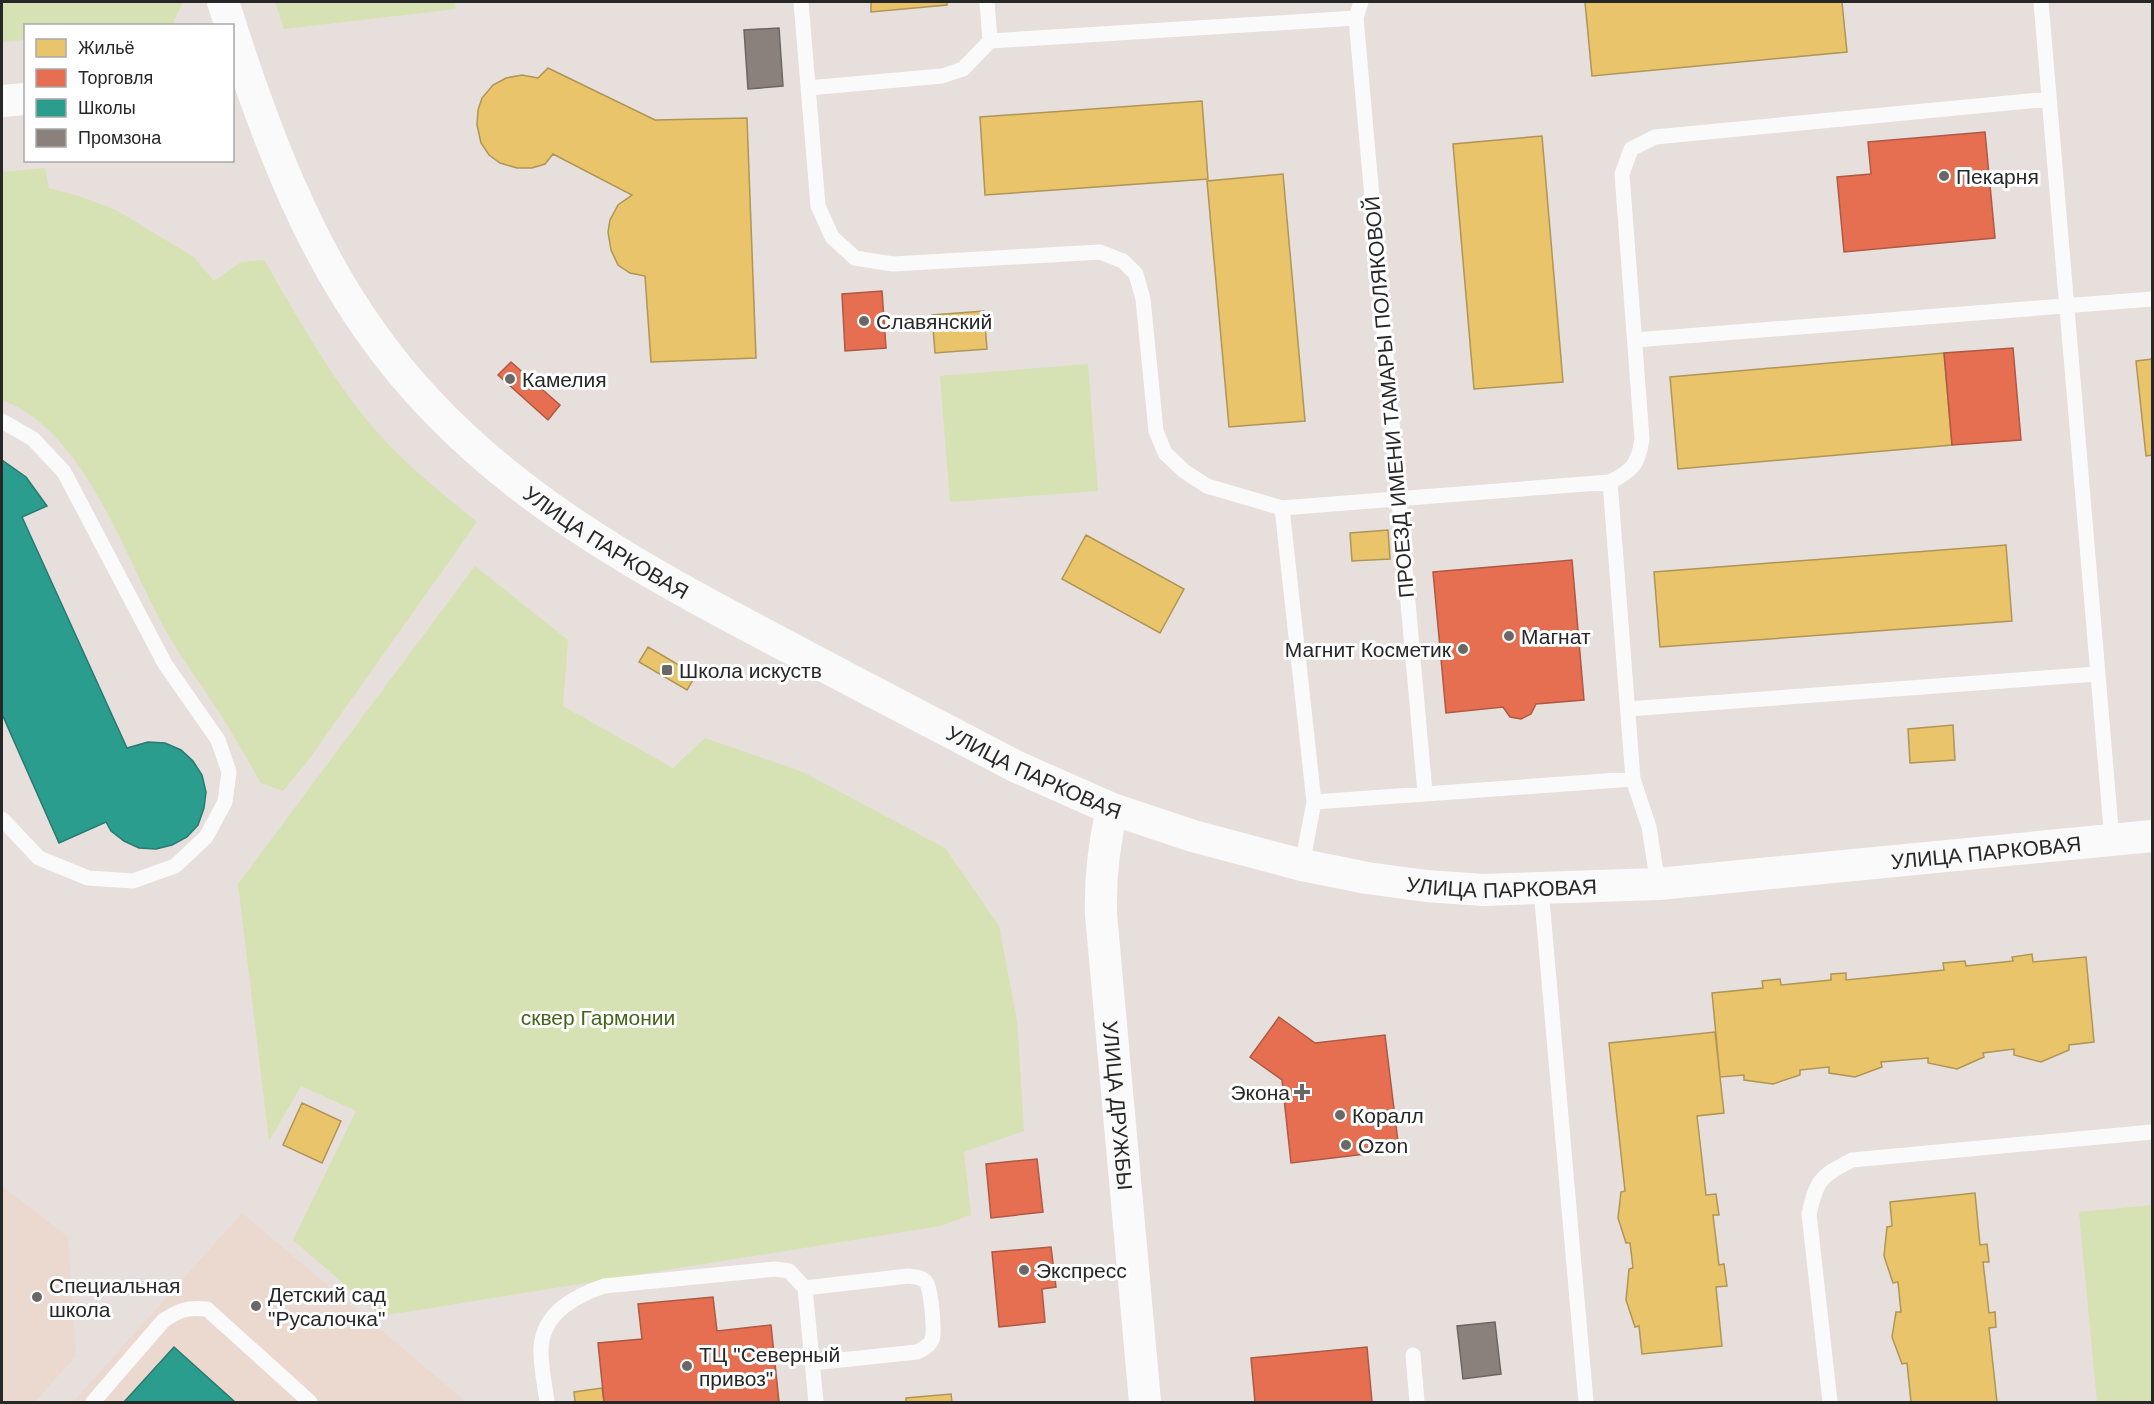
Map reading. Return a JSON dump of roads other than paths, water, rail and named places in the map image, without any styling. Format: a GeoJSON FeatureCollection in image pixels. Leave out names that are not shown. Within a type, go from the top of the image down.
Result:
{"type":"FeatureCollection","features":[{"type":"Feature","properties":{"kind":"street","name":"УЛИЦА ПАРКОВАЯ"},"geometry":{"type":"LineString","coordinates":[[223,2],[231,24]]}},
{"type":"Feature","properties":{"kind":"street","name":"УЛИЦА ПАРКОВАЯ"},"geometry":{"type":"LineString","coordinates":[[234,40],[240,75],[316,239],[341,286],[369,331],[403,375],[483,458],[570,522],[616,552],[696,598],[1017,767],[1112,809],[1193,836],[1302,865],[1367,878],[1426,886],[1484,890],[1658,884],[2152,836]]}},
{"type":"Feature","properties":{"kind":"street"},"geometry":{"type":"LineString","coordinates":[[2,101],[24,99]]}},
{"type":"Feature","properties":{"kind":"street","name":"УЛИЦА ДРУЖБЫ"},"geometry":{"type":"LineString","coordinates":[[1112,809],[1103,850],[1100,880],[1101,914],[1145,1402]]}},
{"type":"Feature","properties":{"kind":"lane"},"geometry":{"type":"LineString","coordinates":[[801,2],[818,206],[832,237],[855,258],[893,264],[1100,252],[1123,261],[1137,274],[1143,299],[1156,431],[1166,453],[1184,471],[1207,486],[1282,508],[1610,482],[1628,472],[1639,456],[1642,439],[1622,174],[1631,149],[1655,137],[2049,99]]}},
{"type":"Feature","properties":{"kind":"lane"},"geometry":{"type":"LineString","coordinates":[[987,2],[990,41]]}},
{"type":"Feature","properties":{"kind":"lane","name":"ПРОЕЗД ИМЕНИ ТАМАРЫ ПОЛЯКОВОЙ"},"geometry":{"type":"LineString","coordinates":[[1361,2],[1356,18],[1425,793]]}},
{"type":"Feature","properties":{"kind":"lane"},"geometry":{"type":"LineString","coordinates":[[2041,2],[2112,840]]}},
{"type":"Feature","properties":{"kind":"lane"},"geometry":{"type":"LineString","coordinates":[[808,88],[942,76],[963,69],[990,41],[1356,18]]}},
{"type":"Feature","properties":{"kind":"lane"},"geometry":{"type":"LineString","coordinates":[[1635,340],[2152,299]]}},
{"type":"Feature","properties":{"kind":"lane"},"geometry":{"type":"LineString","coordinates":[[2,421],[33,439],[64,472],[165,664],[218,740],[229,772],[225,802],[206,837],[175,866],[134,881],[88,878],[39,858],[2,819]]}},
{"type":"Feature","properties":{"kind":"lane"},"geometry":{"type":"LineString","coordinates":[[1610,482],[1633,779],[1649,827],[1658,884]]}},
{"type":"Feature","properties":{"kind":"lane"},"geometry":{"type":"LineString","coordinates":[[1282,508],[1314,802],[1302,865]]}},
{"type":"Feature","properties":{"kind":"lane"},"geometry":{"type":"LineString","coordinates":[[1628,709],[2097,674]]}},
{"type":"Feature","properties":{"kind":"lane"},"geometry":{"type":"LineString","coordinates":[[1314,802],[1633,779]]}},
{"type":"Feature","properties":{"kind":"lane"},"geometry":{"type":"LineString","coordinates":[[1541,889],[1586,1402]]}},
{"type":"Feature","properties":{"kind":"lane"},"geometry":{"type":"LineString","coordinates":[[1830,1402],[1809,1214],[1815,1188],[1828,1173],[1852,1160],[2152,1132]]}},
{"type":"Feature","properties":{"kind":"lane"},"geometry":{"type":"LineString","coordinates":[[547,1402],[541,1347],[547,1327],[561,1308],[581,1294],[604,1286],[775,1269],[789,1271],[805,1288],[816,1402]]}},
{"type":"Feature","properties":{"kind":"lane"},"geometry":{"type":"LineString","coordinates":[[805,1288],[908,1276],[925,1281],[929,1288],[933,1331],[932,1339],[926,1347],[917,1352],[812,1363]]}},
{"type":"Feature","properties":{"kind":"lane"},"geometry":{"type":"LineString","coordinates":[[93,1402],[163,1321],[176,1312],[192,1308],[207,1309],[310,1402]]}},
{"type":"Feature","properties":{"kind":"lane"},"geometry":{"type":"LineString","coordinates":[[1413,1355],[1418,1402]]}},
{"type":"Feature","properties":{"kind":"place","name":"Пекарня"},"geometry":{"type":"Point","coordinates":[1944,176]}},
{"type":"Feature","properties":{"kind":"place","name":"Славянский"},"geometry":{"type":"Point","coordinates":[864,321]}},
{"type":"Feature","properties":{"kind":"place","name":"Камелия"},"geometry":{"type":"Point","coordinates":[510,379]}},
{"type":"Feature","properties":{"kind":"place","name":"Магнат"},"geometry":{"type":"Point","coordinates":[1509,636]}},
{"type":"Feature","properties":{"kind":"place","name":"Магнит Косметик"},"geometry":{"type":"Point","coordinates":[1463,649]}},
{"type":"Feature","properties":{"kind":"place","name":"Школа искуств"},"geometry":{"type":"Point","coordinates":[667,670]}},
{"type":"Feature","properties":{"kind":"place","name":"Экона"},"geometry":{"type":"Point","coordinates":[1302,1092]}},
{"type":"Feature","properties":{"kind":"place","name":"Коралл"},"geometry":{"type":"Point","coordinates":[1340,1115]}},
{"type":"Feature","properties":{"kind":"place","name":"Ozon"},"geometry":{"type":"Point","coordinates":[1346,1145]}},
{"type":"Feature","properties":{"kind":"place","name":"Экспресс"},"geometry":{"type":"Point","coordinates":[1024,1270]}},
{"type":"Feature","properties":{"kind":"place","name":"Специальная школа"},"geometry":{"type":"Point","coordinates":[37,1297]}},
{"type":"Feature","properties":{"kind":"place","name":"Детский сад \"Русалочка\""},"geometry":{"type":"Point","coordinates":[256,1306]}},
{"type":"Feature","properties":{"kind":"place","name":"ТЦ \"Северный привоз\""},"geometry":{"type":"Point","coordinates":[687,1366]}},
{"type":"Feature","properties":{"kind":"park label","name":"сквер Гармонии"},"geometry":{"type":"Point","coordinates":[598,1017]}}]}
